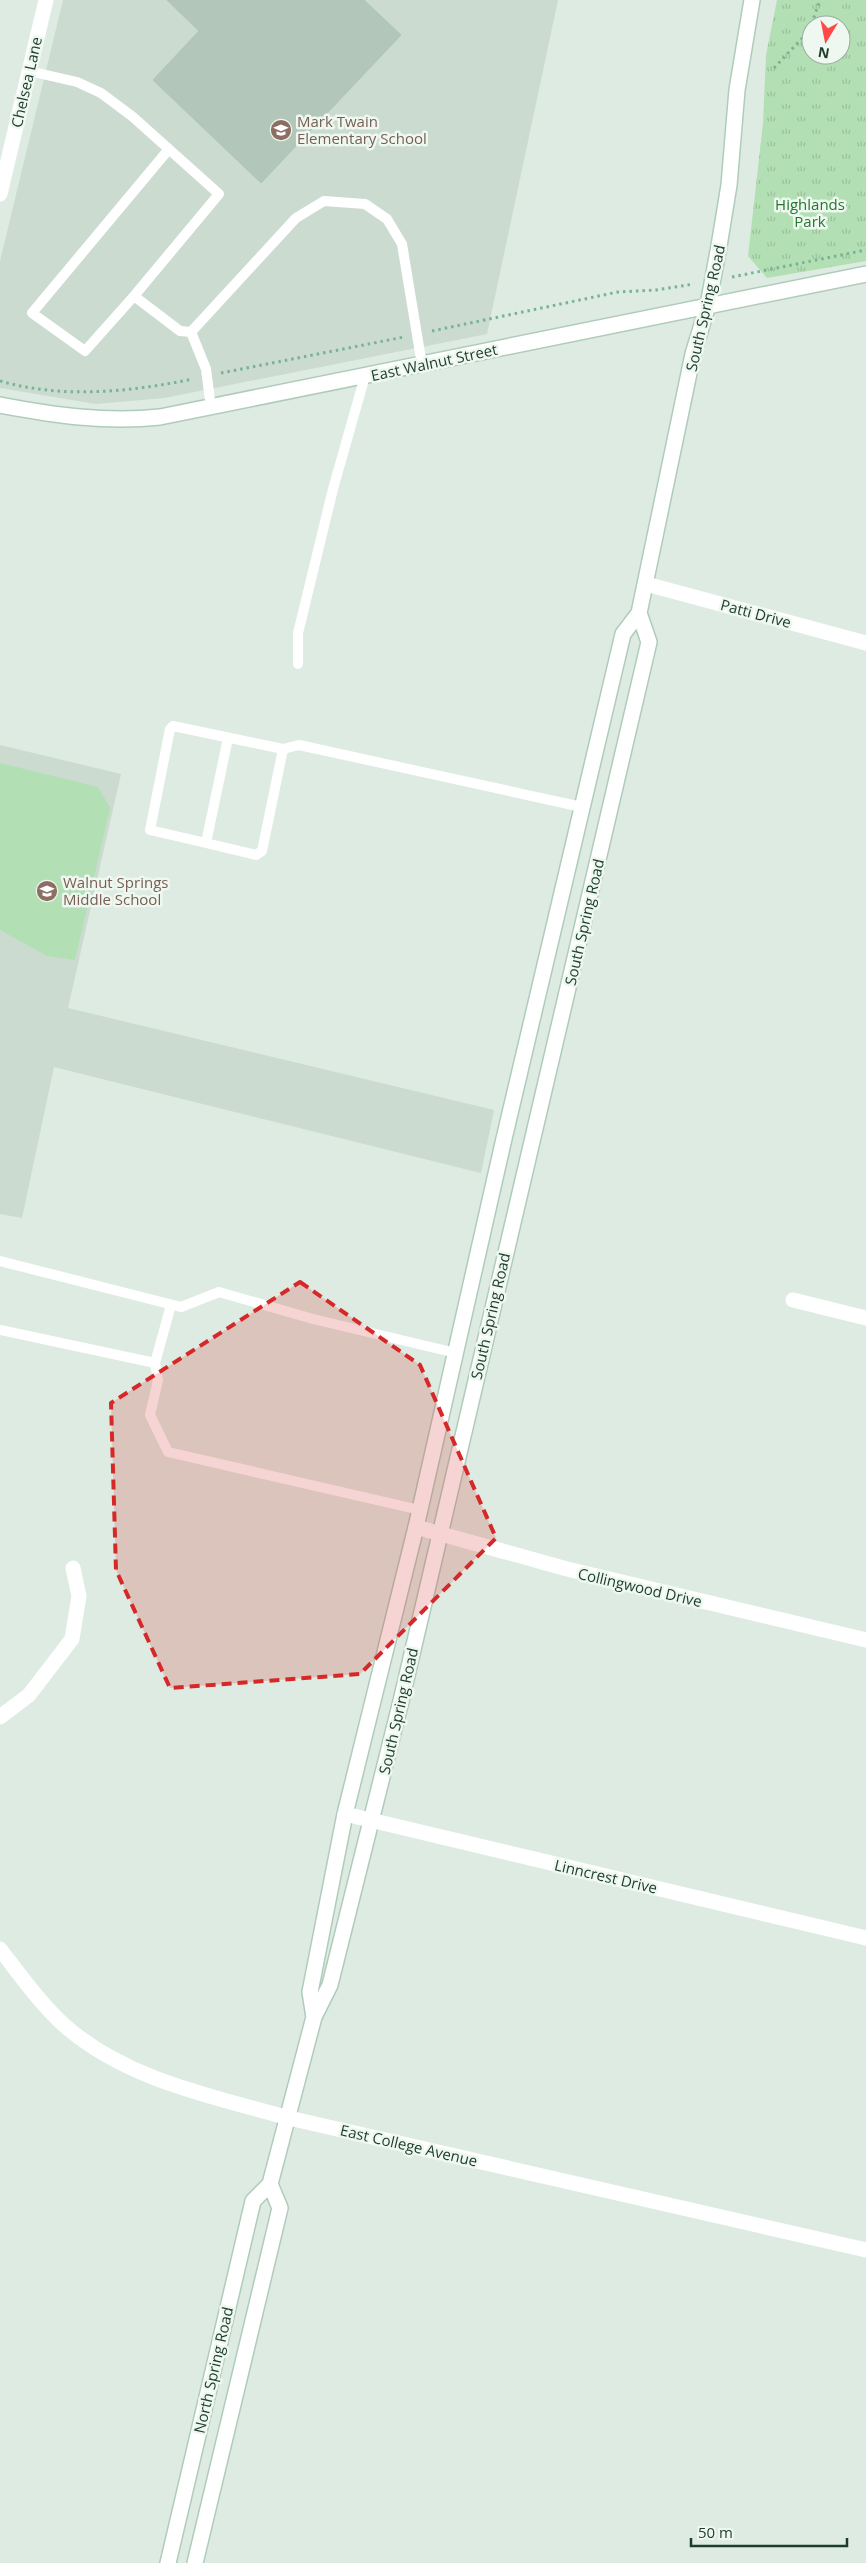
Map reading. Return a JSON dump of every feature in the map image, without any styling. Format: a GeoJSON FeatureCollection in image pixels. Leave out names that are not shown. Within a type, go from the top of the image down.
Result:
{"type":"FeatureCollection","features":[{"type":"Feature","properties":{"kind":"main road","name":"Chelsea Lane"},"geometry":{"type":"LineString","coordinates":[[0,194],[46,0]]}},
{"type":"Feature","properties":{"kind":"main road","name":"South Spring Road"},"geometry":{"type":"LineString","coordinates":[[314,2017],[310,1992],[345,1814],[416,1527],[623,634],[638,613],[646,584],[693,354],[708,305],[729,185],[737,90],[752,0]]}},
{"type":"Feature","properties":{"kind":"main road","name":"East Walnut Street"},"geometry":{"type":"LineString","coordinates":[[0,405],[58,416],[100,420],[160,417],[866,274]]}},
{"type":"Feature","properties":{"kind":"main road","name":"Patti Drive"},"geometry":{"type":"LineString","coordinates":[[646,584],[866,642]]}},
{"type":"Feature","properties":{"kind":"main road","name":"South Spring Road"},"geometry":{"type":"LineString","coordinates":[[289,2118],[314,2017],[330,1985],[372,1821],[609,814],[648,642],[638,613]]}},
{"type":"Feature","properties":{"kind":"main road"},"geometry":{"type":"LineString","coordinates":[[582,807],[609,814]]}},
{"type":"Feature","properties":{"kind":"main road"},"geometry":{"type":"LineString","coordinates":[[793,1300],[866,1318]]}},
{"type":"Feature","properties":{"kind":"main road"},"geometry":{"type":"LineString","coordinates":[[455,1357],[478,1367]]}},
{"type":"Feature","properties":{"kind":"main road","name":"Collingwood Drive"},"geometry":{"type":"LineString","coordinates":[[416,1527],[566,1569],[866,1640]]}},
{"type":"Feature","properties":{"kind":"main road"},"geometry":{"type":"LineString","coordinates":[[0,1717],[29,1695],[72,1639],[79,1596],[73,1568]]}},
{"type":"Feature","properties":{"kind":"main road","name":"Linncrest Drive"},"geometry":{"type":"LineString","coordinates":[[345,1814],[866,1938]]}},
{"type":"Feature","properties":{"kind":"main road","name":"East College Avenue"},"geometry":{"type":"LineString","coordinates":[[0,1949],[32,1990],[64,2025],[108,2056],[161,2081],[289,2118],[866,2250]]}},
{"type":"Feature","properties":{"kind":"main road","name":"North Spring Road"},"geometry":{"type":"LineString","coordinates":[[168,2563],[253,2201],[270,2184],[289,2118]]}},
{"type":"Feature","properties":{"kind":"main road","name":"North Spring Road"},"geometry":{"type":"LineString","coordinates":[[195,2563],[280,2208],[270,2184]]}},
{"type":"Feature","properties":{"kind":"lane"},"geometry":{"type":"LineString","coordinates":[[29,71],[90,86],[133,117],[169,149],[219,194],[134,296],[85,351],[32,313],[169,149]]}},
{"type":"Feature","properties":{"kind":"lane"},"geometry":{"type":"LineString","coordinates":[[191,332],[296,218],[324,201],[364,204],[386,219],[402,244],[422,365]]}},
{"type":"Feature","properties":{"kind":"lane"},"geometry":{"type":"LineString","coordinates":[[134,296],[180,331],[191,332]]}},
{"type":"Feature","properties":{"kind":"lane"},"geometry":{"type":"LineString","coordinates":[[191,332],[206,369],[211,408]]}},
{"type":"Feature","properties":{"kind":"lane"},"geometry":{"type":"LineString","coordinates":[[298,664],[298,633],[333,489],[366,376]]}},
{"type":"Feature","properties":{"kind":"lane"},"geometry":{"type":"LineString","coordinates":[[283,749],[260,854],[256,855],[150,830],[170,729],[178,726],[283,749],[299,745],[582,807]]}},
{"type":"Feature","properties":{"kind":"lane"},"geometry":{"type":"LineString","coordinates":[[206,843],[228,738]]}},
{"type":"Feature","properties":{"kind":"lane"},"geometry":{"type":"LineString","coordinates":[[0,1261],[181,1307],[219,1292],[455,1357]]}},
{"type":"Feature","properties":{"kind":"lane"},"geometry":{"type":"LineString","coordinates":[[171,1304],[155,1363],[158,1380],[150,1415],[168,1452],[420,1510]]}},
{"type":"Feature","properties":{"kind":"lane"},"geometry":{"type":"LineString","coordinates":[[0,1330],[155,1363]]}},
{"type":"Feature","properties":{"kind":"path"},"geometry":{"type":"LineString","coordinates":[[774,68],[809,31],[820,0]]}},
{"type":"Feature","properties":{"kind":"path"},"geometry":{"type":"LineString","coordinates":[[759,272],[866,250]]}},
{"type":"Feature","properties":{"kind":"path"},"geometry":{"type":"LineString","coordinates":[[452,327],[618,292],[679,287]]}},
{"type":"Feature","properties":{"kind":"path"},"geometry":{"type":"LineString","coordinates":[[237,370],[386,341]]}},
{"type":"Feature","properties":{"kind":"path"},"geometry":{"type":"LineString","coordinates":[[0,382],[48,391],[80,392],[141,388],[180,381]]}},
{"type":"Feature","properties":{"kind":"highlighted area"},"geometry":{"type":"Polygon","coordinates":[[[300,1282],[420,1365],[496,1538],[360,1674],[170,1688],[116,1570],[111,1403],[300,1282]]]}},
{"type":"Feature","properties":{"kind":"shaded area","name":"Mark Twain Elementary School"},"geometry":{"type":"Polygon","coordinates":[[[63,0],[558,0],[487,334],[164,398],[96,404],[0,388],[0,261],[63,0]]]}},
{"type":"Feature","properties":{"kind":"shaded area","name":"Walnut Springs Middle School"},"geometry":{"type":"Polygon","coordinates":[[[0,745],[121,774],[68,1008],[494,1110],[481,1173],[54,1067],[22,1218],[0,1214],[0,745]]]}},
{"type":"Feature","properties":{"kind":"green space","name":"Highlands Park"},"geometry":{"type":"Polygon","coordinates":[[[777,0],[866,0],[866,261],[767,278],[748,256],[763,123],[766,55],[777,0]]]}},
{"type":"Feature","properties":{"kind":"green space"},"geometry":{"type":"Polygon","coordinates":[[[0,763],[98,787],[110,808],[75,960],[47,956],[0,930],[0,763]]]}},
{"type":"Feature","properties":{"kind":"building","name":"Mark Twain Elementary School"},"geometry":{"type":"Polygon","coordinates":[[[167,0],[364,0],[401,35],[261,183],[153,80],[199,31],[167,0]]]}},
{"type":"Feature","properties":{"kind":"place","name":"Mark Twain Elementary School"},"geometry":{"type":"Point","coordinates":[281,130]}},
{"type":"Feature","properties":{"kind":"place","name":"Walnut Springs Middle School"},"geometry":{"type":"Point","coordinates":[47,891]}}]}
